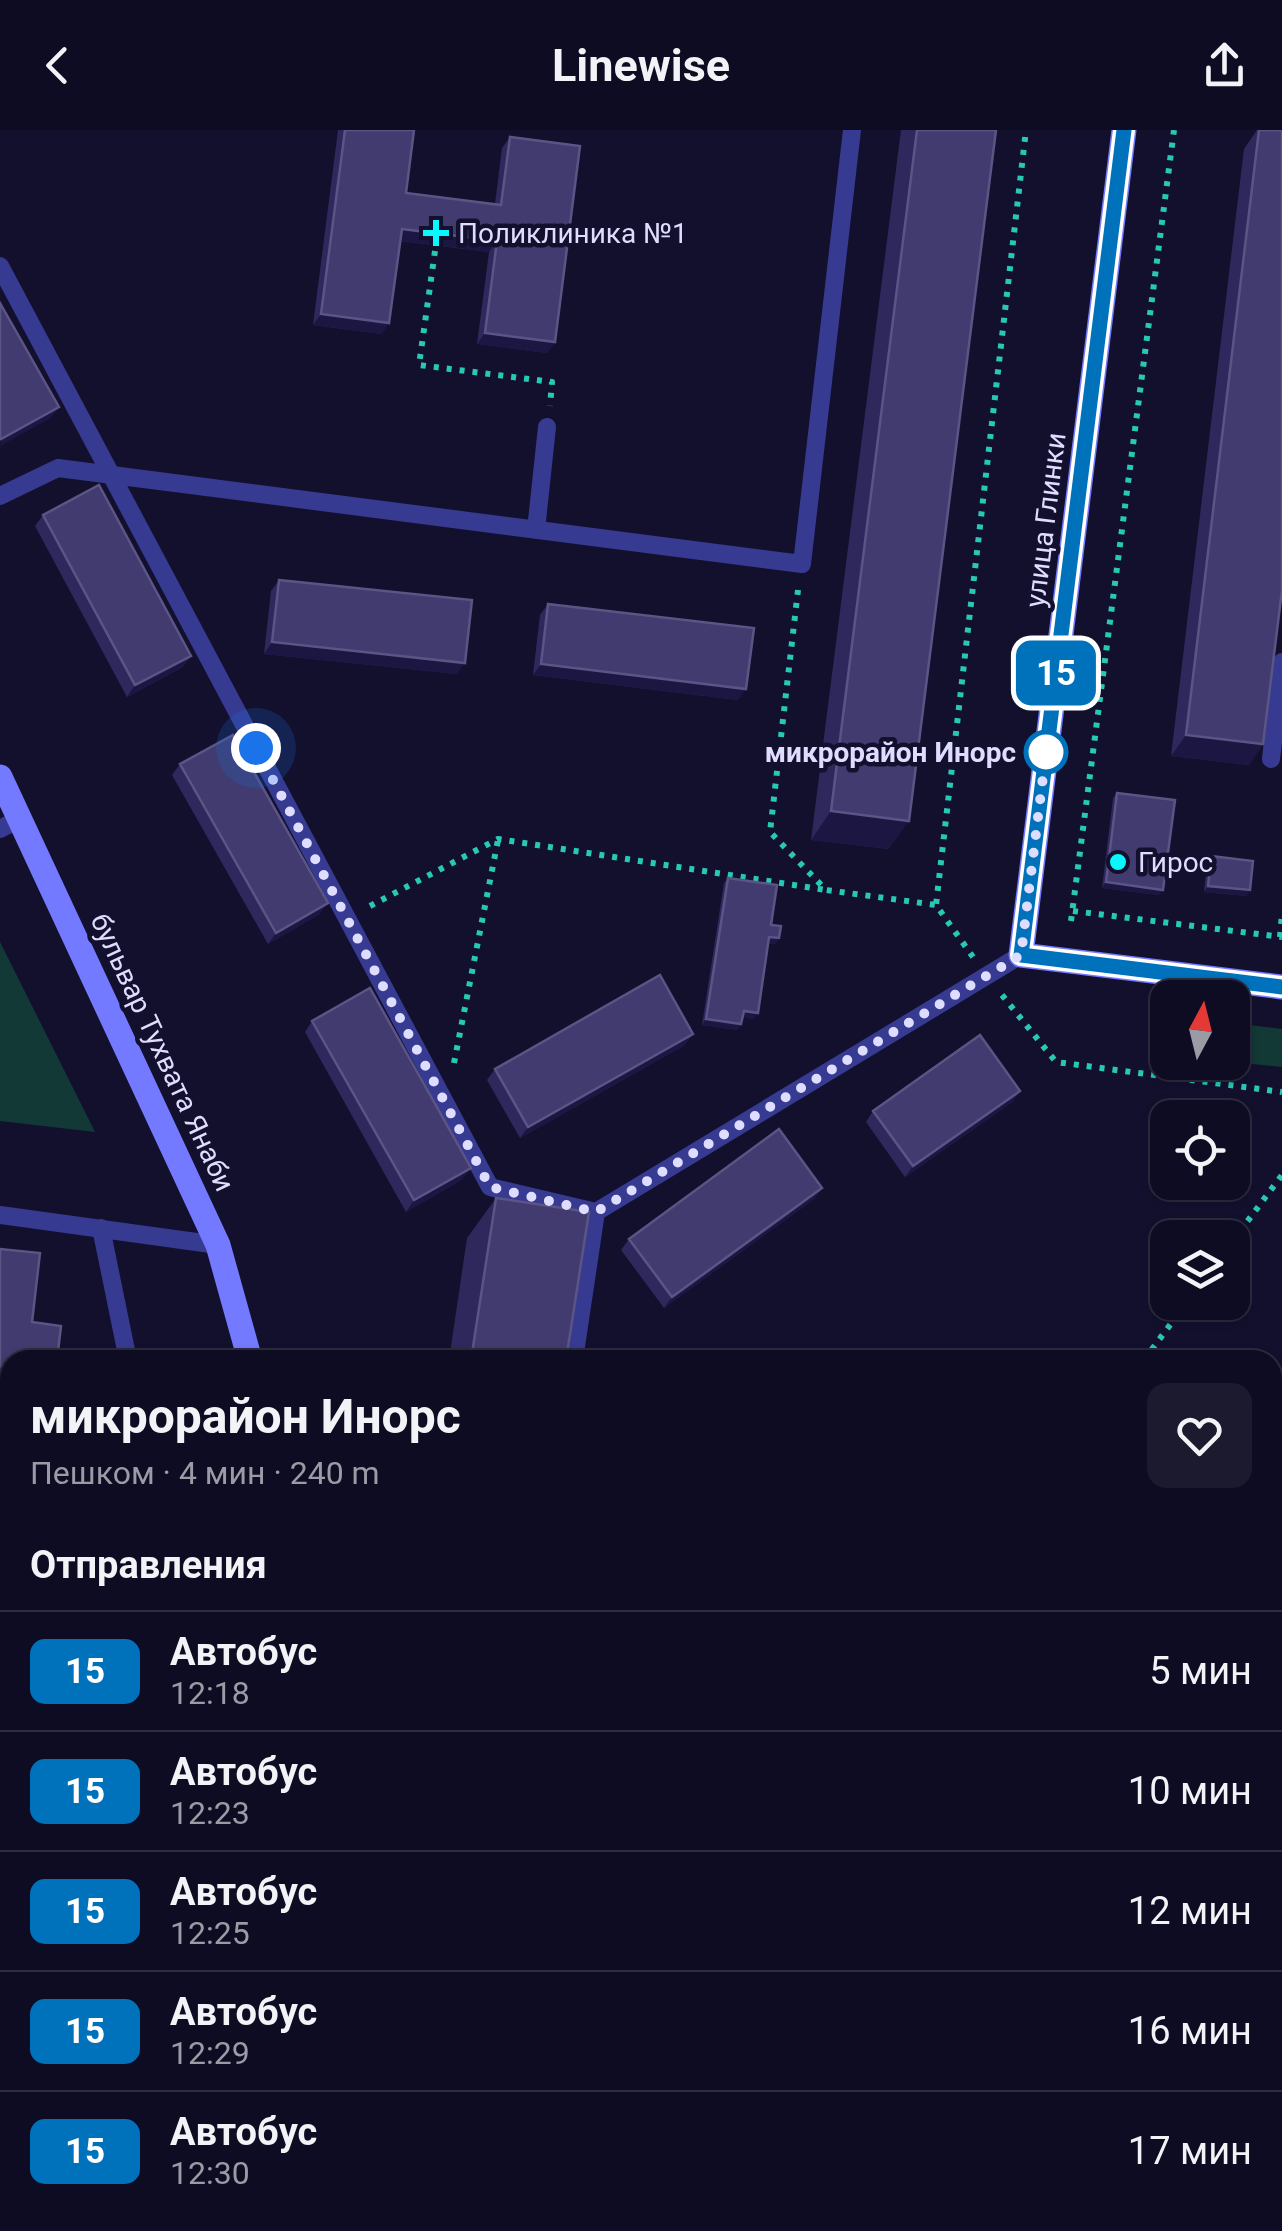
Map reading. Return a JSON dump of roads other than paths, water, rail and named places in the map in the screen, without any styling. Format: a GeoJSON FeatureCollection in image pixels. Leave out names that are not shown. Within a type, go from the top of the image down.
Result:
{"type":"FeatureCollection","features":[{"type":"Feature","properties":{"kind":"street","name":"улица Глинки"},"geometry":{"type":"LineString","coordinates":[[1021,955],[1124,130]]}},
{"type":"Feature","properties":{"kind":"street","name":"бульвар Тухвата Янаби"},"geometry":{"type":"LineString","coordinates":[[0,777],[11,824],[218,1245],[247,1350]]}},
{"type":"Feature","properties":{"kind":"street"},"geometry":{"type":"LineString","coordinates":[[1021,955],[1282,987]]}},
{"type":"Feature","properties":{"kind":"lane"},"geometry":{"type":"LineString","coordinates":[[0,496],[58,468],[802,564],[852,130]]}},
{"type":"Feature","properties":{"kind":"lane"},"geometry":{"type":"LineString","coordinates":[[0,266],[490,1187],[596,1212],[1021,955]]}},
{"type":"Feature","properties":{"kind":"lane"},"geometry":{"type":"LineString","coordinates":[[536,530],[548,427]]}},
{"type":"Feature","properties":{"kind":"lane"},"geometry":{"type":"LineString","coordinates":[[1271,758],[1282,662]]}},
{"type":"Feature","properties":{"kind":"lane"},"geometry":{"type":"LineString","coordinates":[[575,1350],[596,1212]]}},
{"type":"Feature","properties":{"kind":"lane"},"geometry":{"type":"LineString","coordinates":[[0,1215],[218,1245]]}},
{"type":"Feature","properties":{"kind":"lane"},"geometry":{"type":"LineString","coordinates":[[101,1228],[126,1350]]}},
{"type":"Feature","properties":{"kind":"place","name":"Поликлиника №1"},"geometry":{"type":"Point","coordinates":[436,233]}},
{"type":"Feature","properties":{"kind":"place","name":"микрорайон Инорс"},"geometry":{"type":"Point","coordinates":[1046,752]}},
{"type":"Feature","properties":{"kind":"place","name":"Гирос"},"geometry":{"type":"Point","coordinates":[1118,862]}}]}
